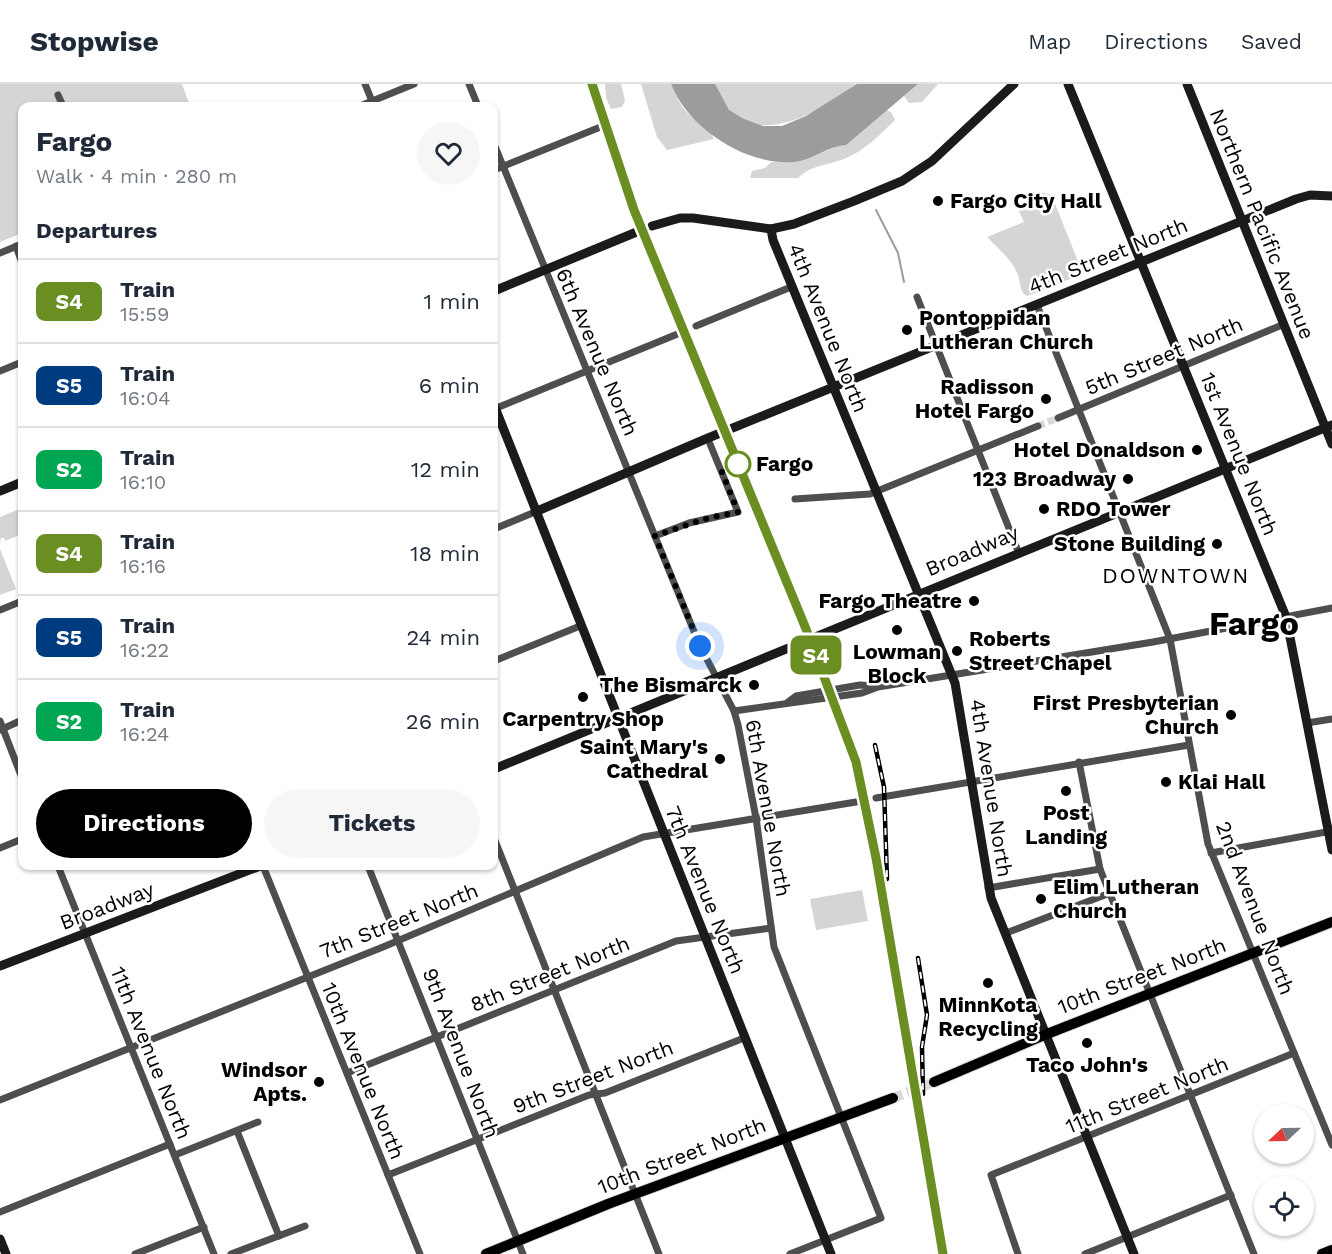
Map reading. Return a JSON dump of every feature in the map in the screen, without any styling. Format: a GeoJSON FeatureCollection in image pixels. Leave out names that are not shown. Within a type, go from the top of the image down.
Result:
{"type":"FeatureCollection","features":[{"type":"Feature","properties":{"kind":"main road","name":"10th Street North"},"geometry":{"type":"LineString","coordinates":[[934,1082],[1047,1034],[1332,922]]}},
{"type":"Feature","properties":{"kind":"main road","name":"10th Street North"},"geometry":{"type":"LineString","coordinates":[[486,1254],[893,1098]]}},
{"type":"Feature","properties":{"kind":"main road"},"geometry":{"type":"LineString","coordinates":[[1322,1254],[1332,1250]]}},
{"type":"Feature","properties":{"kind":"street"},"geometry":{"type":"LineString","coordinates":[[365,84],[372,102]]}},
{"type":"Feature","properties":{"kind":"street"},"geometry":{"type":"LineString","coordinates":[[377,102],[414,84]]}},
{"type":"Feature","properties":{"kind":"street"},"geometry":{"type":"LineString","coordinates":[[469,84],[476,102]]}},
{"type":"Feature","properties":{"kind":"street"},"geometry":{"type":"LineString","coordinates":[[652,226],[680,218],[693,218],[771,229],[819,215],[902,181],[932,161],[1014,84]]}},
{"type":"Feature","properties":{"kind":"street","name":"1st Avenue North"},"geometry":{"type":"LineString","coordinates":[[1068,84],[1286,617],[1332,850]]}},
{"type":"Feature","properties":{"kind":"street","name":"Northern Pacific Avenue"},"geometry":{"type":"LineString","coordinates":[[1187,84],[1282,325],[1328,426],[1332,444]]}},
{"type":"Feature","properties":{"kind":"street"},"geometry":{"type":"LineString","coordinates":[[58,95],[61,102]]}},
{"type":"Feature","properties":{"kind":"street"},"geometry":{"type":"LineString","coordinates":[[498,169],[603,126]]}},
{"type":"Feature","properties":{"kind":"street","name":"6th Avenue North"},"geometry":{"type":"LineString","coordinates":[[498,154],[715,678],[734,711],[756,818],[774,947],[881,1218],[825,1240]]}},
{"type":"Feature","properties":{"kind":"street","name":"4th Street North"},"geometry":{"type":"LineString","coordinates":[[684,451],[692,445],[1296,199],[1310,195],[1331,194]]}},
{"type":"Feature","properties":{"kind":"street","name":"4th Avenue North"},"geometry":{"type":"LineString","coordinates":[[771,229],[791,287],[951,674],[972,782],[988,888],[1134,1254]]}},
{"type":"Feature","properties":{"kind":"street"},"geometry":{"type":"LineString","coordinates":[[498,289],[639,231]]}},
{"type":"Feature","properties":{"kind":"street"},"geometry":{"type":"LineString","coordinates":[[0,253],[18,245]]}},
{"type":"Feature","properties":{"kind":"street"},"geometry":{"type":"LineString","coordinates":[[696,326],[791,287]]}},
{"type":"Feature","properties":{"kind":"street"},"geometry":{"type":"LineString","coordinates":[[917,297],[1018,551]]}},
{"type":"Feature","properties":{"kind":"street","name":"2nd Avenue North"},"geometry":{"type":"LineString","coordinates":[[1037,304],[1170,639],[1211,852],[1332,1145]]}},
{"type":"Feature","properties":{"kind":"street","name":"5th Street North"},"geometry":{"type":"LineString","coordinates":[[1058,418],[1282,325]]}},
{"type":"Feature","properties":{"kind":"street"},"geometry":{"type":"LineString","coordinates":[[498,406],[680,333]]}},
{"type":"Feature","properties":{"kind":"street"},"geometry":{"type":"LineString","coordinates":[[0,371],[18,364]]}},
{"type":"Feature","properties":{"kind":"street","name":"7th Avenue North"},"geometry":{"type":"LineString","coordinates":[[498,418],[831,1254]]}},
{"type":"Feature","properties":{"kind":"street"},"geometry":{"type":"LineString","coordinates":[[795,500],[866,495],[1038,426]]}},
{"type":"Feature","properties":{"kind":"street","name":"Broadway"},"geometry":{"type":"LineString","coordinates":[[498,767],[1018,551],[1328,426]]}},
{"type":"Feature","properties":{"kind":"street","name":"4th Street North"},"geometry":{"type":"LineString","coordinates":[[498,527],[684,451],[727,437],[738,428]]}},
{"type":"Feature","properties":{"kind":"street"},"geometry":{"type":"LineString","coordinates":[[655,536],[708,518],[738,512],[710,444]]}},
{"type":"Feature","properties":{"kind":"street"},"geometry":{"type":"LineString","coordinates":[[0,491],[18,484]]}},
{"type":"Feature","properties":{"kind":"street"},"geometry":{"type":"LineString","coordinates":[[0,610],[18,603]]}},
{"type":"Feature","properties":{"kind":"street"},"geometry":{"type":"LineString","coordinates":[[734,711],[862,693],[878,687],[1170,639],[1332,608]]}},
{"type":"Feature","properties":{"kind":"street"},"geometry":{"type":"LineString","coordinates":[[498,659],[580,626]]}},
{"type":"Feature","properties":{"kind":"street"},"geometry":{"type":"LineString","coordinates":[[1307,723],[1332,719]]}},
{"type":"Feature","properties":{"kind":"street"},"geometry":{"type":"LineString","coordinates":[[18,721],[1,726],[18,768]]}},
{"type":"Feature","properties":{"kind":"street"},"geometry":{"type":"LineString","coordinates":[[876,798],[1189,745]]}},
{"type":"Feature","properties":{"kind":"street"},"geometry":{"type":"LineString","coordinates":[[1079,762],[1101,869],[1254,1254]]}},
{"type":"Feature","properties":{"kind":"street","name":"7th Street North"},"geometry":{"type":"LineString","coordinates":[[0,1100],[399,940],[643,837],[856,802]]}},
{"type":"Feature","properties":{"kind":"street"},"geometry":{"type":"LineString","coordinates":[[1211,852],[1329,832]]}},
{"type":"Feature","properties":{"kind":"street"},"geometry":{"type":"LineString","coordinates":[[0,848],[18,840]]}},
{"type":"Feature","properties":{"kind":"street"},"geometry":{"type":"LineString","coordinates":[[498,848],[659,1254]]}},
{"type":"Feature","properties":{"kind":"street"},"geometry":{"type":"LineString","coordinates":[[988,888],[1101,869]]}},
{"type":"Feature","properties":{"kind":"street","name":"11th Avenue North"},"geometry":{"type":"LineString","coordinates":[[60,870],[214,1254]]}},
{"type":"Feature","properties":{"kind":"street","name":"Broadway"},"geometry":{"type":"LineString","coordinates":[[0,966],[252,870]]}},
{"type":"Feature","properties":{"kind":"street","name":"10th Avenue North"},"geometry":{"type":"LineString","coordinates":[[264,870],[420,1254]]}},
{"type":"Feature","properties":{"kind":"street","name":"9th Avenue North"},"geometry":{"type":"LineString","coordinates":[[370,870],[523,1254]]}},
{"type":"Feature","properties":{"kind":"street"},"geometry":{"type":"LineString","coordinates":[[1006,933],[1110,893]]}},
{"type":"Feature","properties":{"kind":"street","name":"8th Street North"},"geometry":{"type":"LineString","coordinates":[[347,1073],[676,941],[771,928]]}},
{"type":"Feature","properties":{"kind":"street","name":"9th Street North"},"geometry":{"type":"LineString","coordinates":[[388,1175],[744,1038]]}},
{"type":"Feature","properties":{"kind":"street","name":"11th Street North"},"geometry":{"type":"LineString","coordinates":[[1018,1254],[991,1175],[1294,1053]]}},
{"type":"Feature","properties":{"kind":"street"},"geometry":{"type":"LineString","coordinates":[[175,1155],[258,1122]]}},
{"type":"Feature","properties":{"kind":"street"},"geometry":{"type":"LineString","coordinates":[[237,1131],[279,1236]]}},
{"type":"Feature","properties":{"kind":"street"},"geometry":{"type":"LineString","coordinates":[[0,1212],[170,1144]]}},
{"type":"Feature","properties":{"kind":"street"},"geometry":{"type":"LineString","coordinates":[[1085,1254],[1231,1195]]}},
{"type":"Feature","properties":{"kind":"street"},"geometry":{"type":"LineString","coordinates":[[231,1254],[305,1226]]}},
{"type":"Feature","properties":{"kind":"street"},"geometry":{"type":"LineString","coordinates":[[135,1254],[204,1227]]}},
{"type":"Feature","properties":{"kind":"street"},"geometry":{"type":"LineString","coordinates":[[0,1239],[6,1254]]}},
{"type":"Feature","properties":{"kind":"street"},"geometry":{"type":"LineString","coordinates":[[790,1254],[825,1240]]}},
{"type":"Feature","properties":{"kind":"shaded area"},"geometry":{"type":"Polygon","coordinates":[[[0,84],[182,84],[189,102],[18,102],[18,235],[0,242],[0,84]]]}},
{"type":"Feature","properties":{"kind":"shaded area"},"geometry":{"type":"Polygon","coordinates":[[[605,84],[621,84],[625,100],[622,107],[611,109],[606,98],[605,84]]]}},
{"type":"Feature","properties":{"kind":"shaded area"},"geometry":{"type":"Polygon","coordinates":[[[641,84],[671,84],[686,111],[708,130],[714,139],[667,150],[657,137],[641,84]]]}},
{"type":"Feature","properties":{"kind":"shaded area"},"geometry":{"type":"Polygon","coordinates":[[[671,84],[715,84],[729,110],[763,126],[782,126],[806,116],[857,84],[918,84],[846,145],[808,159],[776,162],[738,151],[721,141],[691,115],[679,100],[671,84]]]}},
{"type":"Feature","properties":{"kind":"shaded area"},"geometry":{"type":"Polygon","coordinates":[[[715,84],[857,84],[821,108],[801,118],[780,124],[759,125],[741,120],[726,107],[715,84]]]}},
{"type":"Feature","properties":{"kind":"shaded area"},"geometry":{"type":"Polygon","coordinates":[[[918,84],[938,84],[922,102],[909,103],[904,96],[918,84]]]}},
{"type":"Feature","properties":{"kind":"shaded area"},"geometry":{"type":"Polygon","coordinates":[[[886,110],[891,112],[895,120],[872,142],[853,155],[803,173],[798,178],[750,178],[752,171],[765,168],[771,162],[805,158],[834,148],[886,110]]]}},
{"type":"Feature","properties":{"kind":"shaded area"},"geometry":{"type":"Polygon","coordinates":[[[1043,193],[1049,194],[1054,201],[1083,274],[1027,296],[1021,290],[1018,275],[1012,264],[987,237],[1024,222],[1017,207],[1023,201],[1043,193]]]}},
{"type":"Feature","properties":{"kind":"shaded area"},"geometry":{"type":"Polygon","coordinates":[[[18,510],[18,536],[5,541],[1,538],[0,543],[0,517],[18,510]]]}},
{"type":"Feature","properties":{"kind":"shaded area"},"geometry":{"type":"Polygon","coordinates":[[[0,549],[16,589],[0,595],[0,549]]]}},
{"type":"Feature","properties":{"kind":"shaded area"},"geometry":{"type":"Polygon","coordinates":[[[862,890],[868,921],[816,930],[810,899],[862,890]]]}},
{"type":"Feature","properties":{"kind":"waterway"},"geometry":{"type":"LineString","coordinates":[[876,210],[898,253],[904,282]]}},
{"type":"Feature","properties":{"kind":"tunnel"},"geometry":{"type":"LineString","coordinates":[[1038,426],[1058,418]]}},
{"type":"Feature","properties":{"kind":"tunnel"},"geometry":{"type":"LineString","coordinates":[[893,1098],[934,1082]]}},
{"type":"Feature","properties":{"kind":"railway"},"geometry":{"type":"LineString","coordinates":[[592,84],[634,210],[809,639],[856,762],[876,858],[943,1254]]}},
{"type":"Feature","properties":{"kind":"railway"},"geometry":{"type":"LineString","coordinates":[[875,745],[884,787],[887,879]]}},
{"type":"Feature","properties":{"kind":"railway"},"geometry":{"type":"LineString","coordinates":[[918,958],[927,1015],[922,1047],[923,1094]]}},
{"type":"Feature","properties":{"kind":"train","name":"S4"},"geometry":{"type":"LineString","coordinates":[[592,84],[634,210],[806,629],[856,762],[876,858],[943,1254]]}},
{"type":"Feature","properties":{"kind":"place","name":"Fargo City Hall"},"geometry":{"type":"Point","coordinates":[938,201]}},
{"type":"Feature","properties":{"kind":"place","name":"Pontoppidan Lutheran Church"},"geometry":{"type":"Point","coordinates":[907,330]}},
{"type":"Feature","properties":{"kind":"place","name":"Radisson Hotel Fargo"},"geometry":{"type":"Point","coordinates":[1046,399]}},
{"type":"Feature","properties":{"kind":"place","name":"Hotel Donaldson"},"geometry":{"type":"Point","coordinates":[1197,450]}},
{"type":"Feature","properties":{"kind":"place","name":"Fargo"},"geometry":{"type":"Point","coordinates":[738,464]}},
{"type":"Feature","properties":{"kind":"place","name":"123 Broadway"},"geometry":{"type":"Point","coordinates":[1128,479]}},
{"type":"Feature","properties":{"kind":"place","name":"RDO Tower"},"geometry":{"type":"Point","coordinates":[1044,509]}},
{"type":"Feature","properties":{"kind":"place","name":"Stone Building"},"geometry":{"type":"Point","coordinates":[1217,544]}},
{"type":"Feature","properties":{"kind":"place","name":"Fargo Theatre"},"geometry":{"type":"Point","coordinates":[974,601]}},
{"type":"Feature","properties":{"kind":"place","name":"Lowman Block"},"geometry":{"type":"Point","coordinates":[897,630]}},
{"type":"Feature","properties":{"kind":"place","name":"Roberts Street Chapel"},"geometry":{"type":"Point","coordinates":[957,651]}},
{"type":"Feature","properties":{"kind":"place","name":"The Bismarck"},"geometry":{"type":"Point","coordinates":[754,685]}},
{"type":"Feature","properties":{"kind":"place","name":"Carpentry Shop"},"geometry":{"type":"Point","coordinates":[583,697]}},
{"type":"Feature","properties":{"kind":"place","name":"First Presbyterian Church"},"geometry":{"type":"Point","coordinates":[1231,715]}},
{"type":"Feature","properties":{"kind":"place","name":"Saint Mary's Cathedral"},"geometry":{"type":"Point","coordinates":[720,759]}},
{"type":"Feature","properties":{"kind":"place","name":"Klai Hall"},"geometry":{"type":"Point","coordinates":[1166,782]}},
{"type":"Feature","properties":{"kind":"place","name":"Post Landing"},"geometry":{"type":"Point","coordinates":[1066,791]}},
{"type":"Feature","properties":{"kind":"place","name":"Elim Lutheran Church"},"geometry":{"type":"Point","coordinates":[1041,899]}},
{"type":"Feature","properties":{"kind":"place","name":"MinnKota Recycling"},"geometry":{"type":"Point","coordinates":[988,983]}},
{"type":"Feature","properties":{"kind":"place","name":"Taco John's"},"geometry":{"type":"Point","coordinates":[1087,1043]}},
{"type":"Feature","properties":{"kind":"place","name":"Windsor Apts."},"geometry":{"type":"Point","coordinates":[319,1082]}},
{"type":"Feature","properties":{"kind":"district","name":"DOWNTOWN"},"geometry":{"type":"Point","coordinates":[1176,575]}},
{"type":"Feature","properties":{"kind":"district","name":"Fargo"},"geometry":{"type":"Point","coordinates":[1254,623]}},
{"type":"Feature","properties":{"kind":"route"},"geometry":{"type":"LineString","coordinates":[[700,646],[655,536],[708,518],[738,512],[722,472],[738,464]]}}]}
